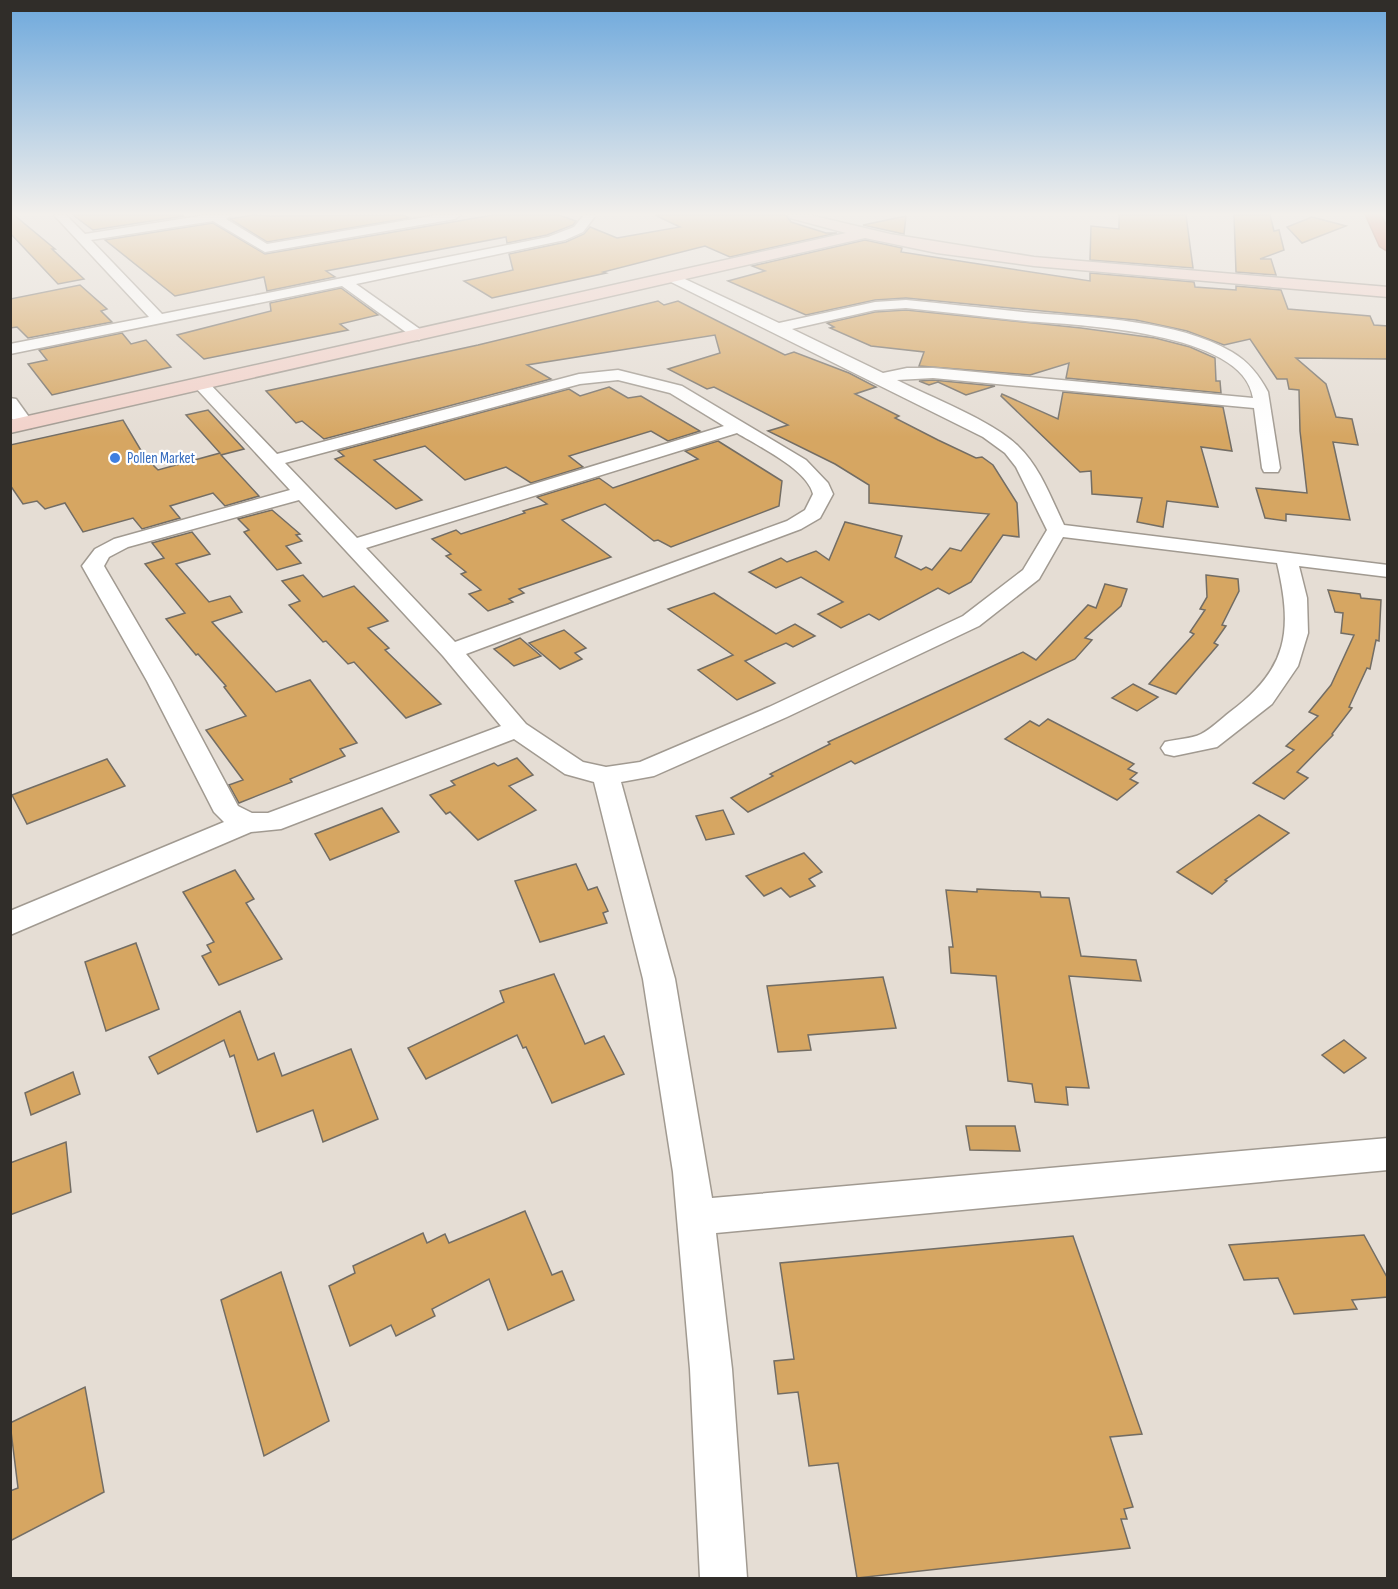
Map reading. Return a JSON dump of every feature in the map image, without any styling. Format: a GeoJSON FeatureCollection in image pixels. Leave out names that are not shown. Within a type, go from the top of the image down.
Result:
{"type":"FeatureCollection","features":[{"type":"Feature","properties":{"kind":"street"},"geometry":{"type":"LineString","coordinates":[[131,289],[160,320]]}},
{"type":"Feature","properties":{"kind":"street"},"geometry":{"type":"LineString","coordinates":[[10,349],[315,289]]}},
{"type":"Feature","properties":{"kind":"street"},"geometry":{"type":"LineString","coordinates":[[355,289],[420,334]]}},
{"type":"Feature","properties":{"kind":"street"},"geometry":{"type":"LineString","coordinates":[[10,404],[18,426],[618,289]]}},
{"type":"Feature","properties":{"kind":"street"},"geometry":{"type":"LineString","coordinates":[[697,289],[965,419],[1011,449],[1025,466],[1057,530]]}},
{"type":"Feature","properties":{"kind":"street"},"geometry":{"type":"LineString","coordinates":[[1352,289],[1388,292]]}},
{"type":"Feature","properties":{"kind":"street"},"geometry":{"type":"LineString","coordinates":[[777,328],[875,306],[906,304],[1115,325],[1185,339],[1228,357],[1246,369],[1255,382],[1260,392],[1271,468]]}},
{"type":"Feature","properties":{"kind":"street"},"geometry":{"type":"LineString","coordinates":[[881,378],[907,373],[933,373],[1261,404]]}},
{"type":"Feature","properties":{"kind":"street"},"geometry":{"type":"LineString","coordinates":[[272,461],[579,379],[618,375],[676,389],[799,464],[821,487],[823,494],[813,514],[794,525],[451,651]]}},
{"type":"Feature","properties":{"kind":"street"},"geometry":{"type":"LineString","coordinates":[[201,384],[451,651],[517,729],[574,768],[606,776],[645,770],[778,712],[971,621],[1031,574],[1057,530]]}},
{"type":"Feature","properties":{"kind":"street"},"geometry":{"type":"LineString","coordinates":[[353,546],[739,427]]}},
{"type":"Feature","properties":{"kind":"street"},"geometry":{"type":"LineString","coordinates":[[247,823],[228,813],[159,681],[93,566],[102,553],[121,543],[302,493]]}},
{"type":"Feature","properties":{"kind":"street"},"geometry":{"type":"LineString","coordinates":[[1057,530],[1388,571]]}},
{"type":"Feature","properties":{"kind":"street"},"geometry":{"type":"LineString","coordinates":[[1174,748],[1208,741],[1263,699],[1286,666],[1297,633],[1296,598],[1286,558]]}},
{"type":"Feature","properties":{"kind":"street"},"geometry":{"type":"LineString","coordinates":[[10,924],[247,823],[272,822],[517,729]]}},
{"type":"Feature","properties":{"kind":"street"},"geometry":{"type":"LineString","coordinates":[[606,776],[659,979],[691,1172],[711,1369],[724,1578]]}},
{"type":"Feature","properties":{"kind":"street"},"geometry":{"type":"LineString","coordinates":[[695,1217],[1388,1154]]}},
{"type":"Feature","properties":{"kind":"building"},"geometry":{"type":"Polygon","coordinates":[[[59,289],[85,289],[107,309],[101,311],[112,322],[28,338],[17,327],[10,328],[10,299],[59,289]]]}},
{"type":"Feature","properties":{"kind":"building"},"geometry":{"type":"Polygon","coordinates":[[[166,289],[207,289],[175,296],[166,289]]]}},
{"type":"Feature","properties":{"kind":"building"},"geometry":{"type":"Polygon","coordinates":[[[343,289],[378,315],[340,324],[348,330],[204,359],[177,335],[271,311],[270,303],[343,289]]]}},
{"type":"Feature","properties":{"kind":"building"},"geometry":{"type":"Polygon","coordinates":[[[477,289],[532,289],[492,298],[477,289]]]}},
{"type":"Feature","properties":{"kind":"building"},"geometry":{"type":"Polygon","coordinates":[[[747,289],[1281,290],[1288,309],[1370,316],[1374,325],[1388,326],[1388,359],[1296,358],[1326,384],[1336,417],[1352,419],[1358,445],[1333,442],[1350,520],[1286,514],[1286,521],[1265,518],[1256,488],[1307,493],[1300,431],[1299,390],[1289,389],[1287,379],[1277,379],[1250,339],[1224,345],[1187,331],[1136,320],[906,298],[875,300],[806,315],[747,289]]]}},
{"type":"Feature","properties":{"kind":"building"},"geometry":{"type":"Polygon","coordinates":[[[658,301],[664,305],[678,301],[785,355],[794,352],[849,373],[876,387],[855,394],[899,416],[895,418],[976,458],[982,457],[993,465],[1017,503],[1019,537],[1003,535],[971,582],[949,594],[938,588],[879,620],[869,614],[841,628],[818,614],[843,602],[801,577],[776,588],[749,572],[781,558],[787,562],[816,551],[829,560],[845,522],[902,536],[895,557],[921,570],[926,567],[932,570],[950,548],[961,551],[989,514],[869,503],[869,485],[835,464],[768,431],[788,425],[714,387],[707,389],[668,369],[720,353],[715,335],[527,365],[551,379],[324,439],[302,421],[296,423],[266,391],[478,345],[658,301]]]}},
{"type":"Feature","properties":{"kind":"building"},"geometry":{"type":"Polygon","coordinates":[[[906,310],[1081,328],[1155,338],[1190,347],[1215,358],[1216,381],[1220,381],[1221,393],[1066,378],[1069,363],[1030,375],[919,366],[924,352],[871,346],[830,328],[834,327],[827,323],[875,312],[906,310]]]}},
{"type":"Feature","properties":{"kind":"building"},"geometry":{"type":"Polygon","coordinates":[[[122,333],[131,344],[146,340],[171,367],[52,395],[28,364],[47,360],[39,350],[122,333]]]}},
{"type":"Feature","properties":{"kind":"building"},"geometry":{"type":"Polygon","coordinates":[[[933,380],[995,386],[966,395],[938,382],[929,385],[919,381],[933,380]]]}},
{"type":"Feature","properties":{"kind":"building"},"geometry":{"type":"Polygon","coordinates":[[[609,387],[628,398],[641,396],[700,431],[668,441],[651,431],[569,456],[583,467],[531,483],[506,467],[465,480],[425,446],[374,460],[422,500],[396,509],[335,459],[344,456],[338,451],[569,389],[580,396],[609,387]]]}},
{"type":"Feature","properties":{"kind":"building"},"geometry":{"type":"Polygon","coordinates":[[[1063,392],[1223,407],[1232,451],[1201,447],[1218,507],[1167,501],[1163,527],[1137,522],[1142,498],[1092,494],[1091,471],[1080,472],[1001,396],[1002,394],[1058,419],[1063,392]]]}},
{"type":"Feature","properties":{"kind":"building"},"geometry":{"type":"Polygon","coordinates":[[[208,410],[244,449],[221,455],[259,496],[225,506],[213,493],[170,506],[180,518],[142,529],[133,518],[83,532],[65,503],[45,509],[37,501],[23,504],[10,485],[10,445],[123,420],[149,464],[158,470],[220,453],[186,415],[208,410]]]}},
{"type":"Feature","properties":{"kind":"building"},"geometry":{"type":"Polygon","coordinates":[[[718,441],[782,481],[779,506],[671,547],[658,540],[654,541],[605,504],[562,520],[611,557],[519,589],[524,593],[509,599],[513,602],[488,611],[469,594],[481,590],[461,574],[466,572],[446,556],[451,554],[432,539],[456,530],[461,534],[525,513],[523,511],[547,504],[537,497],[599,478],[613,488],[698,459],[685,451],[718,441]]]}},
{"type":"Feature","properties":{"kind":"building"},"geometry":{"type":"Polygon","coordinates":[[[272,510],[300,534],[296,535],[302,541],[286,546],[301,563],[277,570],[244,532],[249,530],[238,519],[272,510]]]}},
{"type":"Feature","properties":{"kind":"building"},"geometry":{"type":"Polygon","coordinates":[[[192,532],[210,554],[176,564],[209,602],[230,596],[242,612],[212,622],[276,692],[310,680],[357,743],[340,749],[345,756],[290,779],[292,782],[239,803],[229,785],[243,780],[206,730],[246,716],[224,687],[226,686],[166,619],[185,613],[145,564],[164,558],[152,543],[192,532]]]}},
{"type":"Feature","properties":{"kind":"building"},"geometry":{"type":"Polygon","coordinates":[[[303,575],[323,597],[354,586],[388,621],[368,628],[389,648],[385,650],[441,704],[406,718],[354,662],[348,664],[326,641],[323,642],[289,605],[300,601],[282,581],[303,575]]]}},
{"type":"Feature","properties":{"kind":"building"},"geometry":{"type":"Polygon","coordinates":[[[1206,575],[1238,579],[1239,591],[1222,625],[1226,626],[1214,643],[1218,645],[1176,694],[1149,684],[1194,634],[1190,632],[1205,610],[1200,609],[1207,597],[1206,575]]]}},
{"type":"Feature","properties":{"kind":"building"},"geometry":{"type":"Polygon","coordinates":[[[1105,584],[1127,589],[1121,606],[1085,638],[1092,640],[1075,659],[855,764],[851,761],[748,812],[731,798],[773,776],[770,774],[830,744],[828,742],[1023,652],[1036,660],[1088,605],[1096,608],[1105,584]]]}},
{"type":"Feature","properties":{"kind":"building"},"geometry":{"type":"Polygon","coordinates":[[[1328,590],[1360,594],[1361,598],[1381,600],[1379,641],[1376,640],[1370,669],[1367,668],[1349,707],[1352,708],[1333,735],[1297,772],[1308,778],[1284,799],[1253,783],[1294,750],[1286,746],[1318,716],[1309,712],[1331,685],[1354,635],[1341,633],[1343,613],[1335,612],[1328,590]]]}},
{"type":"Feature","properties":{"kind":"building"},"geometry":{"type":"Polygon","coordinates":[[[714,593],[776,634],[795,624],[815,636],[793,647],[786,643],[745,661],[775,683],[737,700],[698,670],[733,655],[668,609],[714,593]]]}},
{"type":"Feature","properties":{"kind":"building"},"geometry":{"type":"Polygon","coordinates":[[[564,630],[586,648],[575,653],[582,659],[560,669],[529,643],[564,630]]]}},
{"type":"Feature","properties":{"kind":"building"},"geometry":{"type":"Polygon","coordinates":[[[520,638],[541,656],[514,666],[494,649],[520,638]]]}},
{"type":"Feature","properties":{"kind":"building"},"geometry":{"type":"Polygon","coordinates":[[[1133,684],[1158,697],[1137,711],[1112,698],[1133,684]]]}},
{"type":"Feature","properties":{"kind":"building"},"geometry":{"type":"Polygon","coordinates":[[[1048,719],[1134,764],[1128,769],[1137,773],[1130,779],[1138,783],[1117,800],[1005,739],[1030,721],[1039,726],[1048,719]]]}},
{"type":"Feature","properties":{"kind":"building"},"geometry":{"type":"Polygon","coordinates":[[[517,758],[533,775],[509,786],[536,810],[478,840],[450,812],[446,814],[430,795],[455,785],[451,781],[494,763],[498,766],[517,758]]]}},
{"type":"Feature","properties":{"kind":"building"},"geometry":{"type":"Polygon","coordinates":[[[107,759],[125,786],[27,824],[12,795],[107,759]]]}},
{"type":"Feature","properties":{"kind":"building"},"geometry":{"type":"Polygon","coordinates":[[[382,808],[399,832],[330,860],[315,834],[382,808]]]}},
{"type":"Feature","properties":{"kind":"building"},"geometry":{"type":"Polygon","coordinates":[[[723,810],[734,834],[706,840],[696,816],[723,810]]]}},
{"type":"Feature","properties":{"kind":"building"},"geometry":{"type":"Polygon","coordinates":[[[1259,815],[1289,833],[1225,880],[1227,881],[1212,894],[1177,872],[1259,815]]]}},
{"type":"Feature","properties":{"kind":"building"},"geometry":{"type":"Polygon","coordinates":[[[804,853],[822,872],[809,879],[815,886],[790,897],[781,888],[764,896],[746,876],[804,853]]]}},
{"type":"Feature","properties":{"kind":"building"},"geometry":{"type":"Polygon","coordinates":[[[576,864],[588,890],[597,887],[608,911],[603,913],[607,923],[540,942],[515,881],[576,864]]]}},
{"type":"Feature","properties":{"kind":"building"},"geometry":{"type":"Polygon","coordinates":[[[235,870],[254,899],[246,903],[282,959],[219,985],[202,956],[211,952],[207,945],[214,942],[183,892],[235,870]]]}},
{"type":"Feature","properties":{"kind":"building"},"geometry":{"type":"Polygon","coordinates":[[[977,889],[1040,892],[1041,897],[1069,898],[1081,956],[1136,960],[1141,981],[1069,976],[1089,1088],[1066,1087],[1068,1105],[1035,1102],[1032,1084],[1008,1081],[996,976],[951,973],[949,947],[953,947],[946,890],[977,892],[977,889]]]}},
{"type":"Feature","properties":{"kind":"building"},"geometry":{"type":"Polygon","coordinates":[[[136,943],[159,1009],[106,1031],[85,962],[136,943]]]}},
{"type":"Feature","properties":{"kind":"building"},"geometry":{"type":"Polygon","coordinates":[[[554,974],[585,1044],[604,1036],[624,1074],[552,1103],[526,1047],[523,1048],[517,1035],[426,1079],[408,1048],[504,1002],[500,991],[554,974]]]}},
{"type":"Feature","properties":{"kind":"building"},"geometry":{"type":"Polygon","coordinates":[[[883,977],[896,1028],[808,1035],[811,1050],[778,1052],[767,986],[883,977]]]}},
{"type":"Feature","properties":{"kind":"building"},"geometry":{"type":"Polygon","coordinates":[[[240,1011],[258,1060],[274,1053],[282,1076],[351,1049],[378,1119],[323,1142],[313,1110],[257,1132],[234,1055],[230,1057],[224,1040],[158,1074],[149,1057],[240,1011]]]}},
{"type":"Feature","properties":{"kind":"building"},"geometry":{"type":"Polygon","coordinates":[[[1344,1040],[1366,1058],[1344,1073],[1322,1055],[1344,1040]]]}},
{"type":"Feature","properties":{"kind":"building"},"geometry":{"type":"Polygon","coordinates":[[[73,1072],[80,1094],[31,1115],[25,1093],[73,1072]]]}},
{"type":"Feature","properties":{"kind":"building"},"geometry":{"type":"Polygon","coordinates":[[[966,1126],[1015,1126],[1020,1151],[970,1150],[966,1126]]]}},
{"type":"Feature","properties":{"kind":"building"},"geometry":{"type":"Polygon","coordinates":[[[66,1142],[71,1192],[10,1215],[10,1163],[66,1142]]]}},
{"type":"Feature","properties":{"kind":"building"},"geometry":{"type":"Polygon","coordinates":[[[525,1211],[552,1275],[562,1271],[574,1300],[508,1330],[489,1279],[432,1309],[435,1316],[396,1336],[391,1325],[350,1346],[329,1286],[355,1273],[353,1266],[423,1233],[427,1243],[445,1234],[449,1243],[525,1211]]]}},
{"type":"Feature","properties":{"kind":"building"},"geometry":{"type":"Polygon","coordinates":[[[1364,1235],[1388,1279],[1388,1297],[1352,1300],[1357,1309],[1294,1314],[1278,1278],[1244,1280],[1229,1245],[1364,1235]]]}},
{"type":"Feature","properties":{"kind":"building"},"geometry":{"type":"Polygon","coordinates":[[[1073,1236],[1142,1434],[1110,1437],[1133,1507],[1124,1509],[1127,1519],[1121,1519],[1130,1548],[857,1578],[838,1463],[809,1466],[798,1392],[778,1394],[774,1361],[794,1359],[780,1263],[1073,1236]]]}},
{"type":"Feature","properties":{"kind":"building"},"geometry":{"type":"Polygon","coordinates":[[[281,1272],[329,1421],[264,1456],[221,1300],[281,1272]]]}},
{"type":"Feature","properties":{"kind":"building"},"geometry":{"type":"Polygon","coordinates":[[[85,1387],[104,1492],[10,1541],[10,1491],[18,1488],[10,1423],[85,1387]]]}},
{"type":"Feature","properties":{"kind":"place","name":"Pollen Market"},"geometry":{"type":"Point","coordinates":[115,458]}}]}
